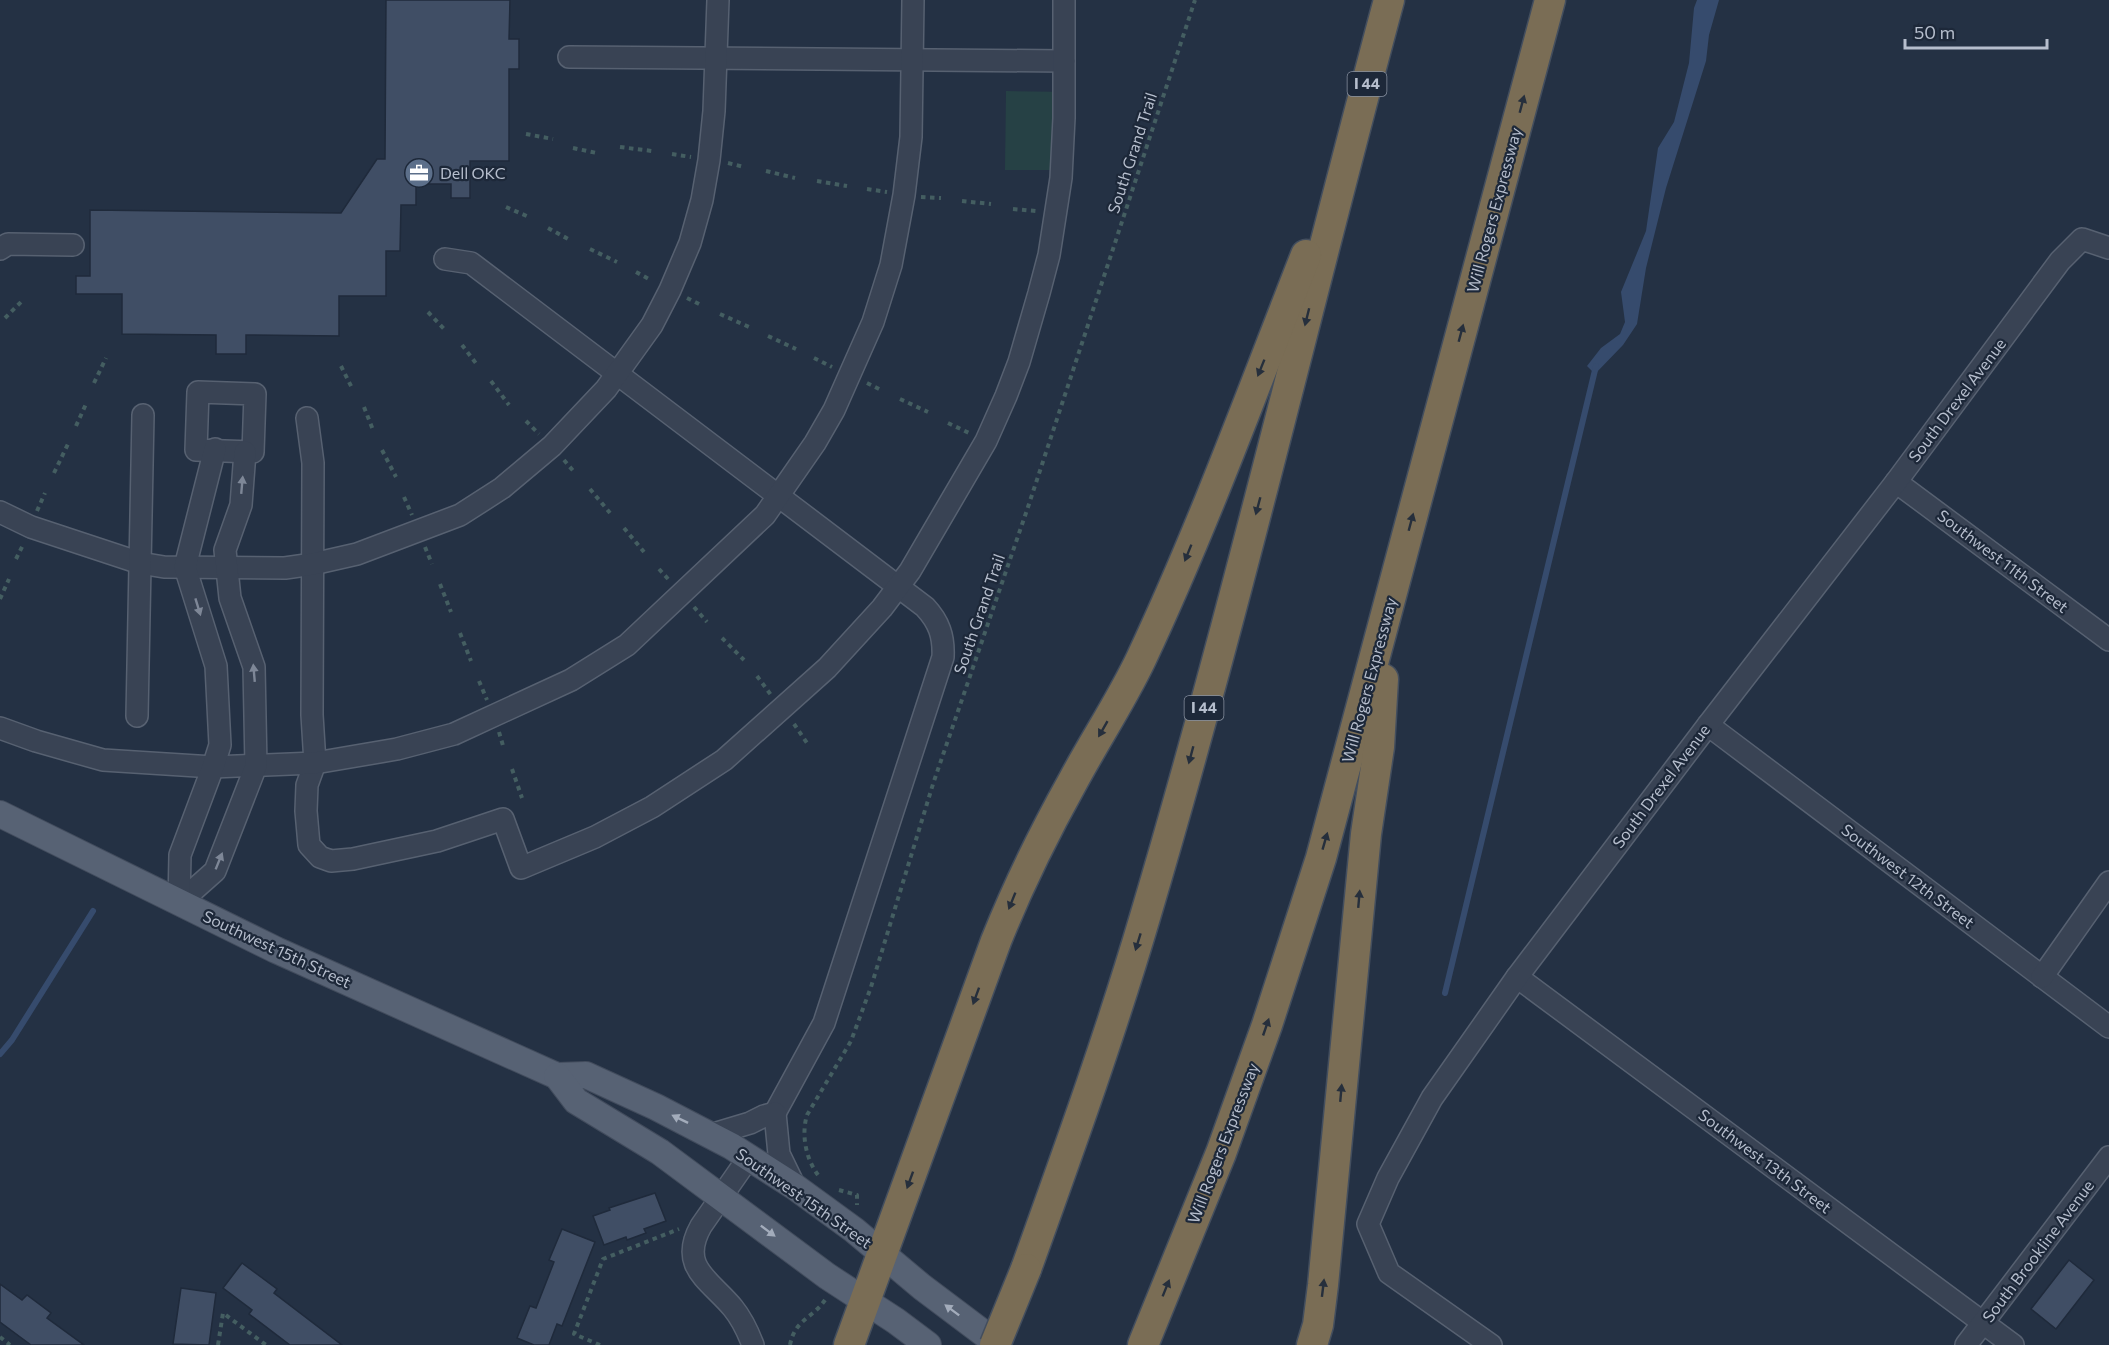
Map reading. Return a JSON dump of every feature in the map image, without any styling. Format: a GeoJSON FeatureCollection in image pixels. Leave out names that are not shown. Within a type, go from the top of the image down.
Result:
{"type":"FeatureCollection","features":[{"type":"Feature","properties":{"kind":"highway","name":"I 44"},"geometry":{"type":"LineString","coordinates":[[997,1345],[1095,1080],[1145,918],[1258,507],[1389,0]]}},
{"type":"Feature","properties":{"kind":"highway","name":"Will Rogers Expressway"},"geometry":{"type":"LineString","coordinates":[[1143,1343],[1221,1153],[1267,1025],[1321,858],[1550,0]]}},
{"type":"Feature","properties":{"kind":"highway"},"geometry":{"type":"LineString","coordinates":[[849,1345],[996,941],[1018,888],[1042,836],[1135,671],[1163,613],[1189,553],[1353,138]]}},
{"type":"Feature","properties":{"kind":"highway"},"geometry":{"type":"LineString","coordinates":[[1312,1345],[1318,1325],[1323,1286],[1366,834],[1379,747],[1388,608]]}},
{"type":"Feature","properties":{"kind":"main road","name":"Southwest 15th Street"},"geometry":{"type":"LineString","coordinates":[[0,814],[276,950],[556,1076],[586,1076],[710,1135],[795,1187],[854,1230],[922,1287],[997,1345]]}},
{"type":"Feature","properties":{"kind":"main road","name":"Southwest 15th Street"},"geometry":{"type":"LineString","coordinates":[[556,1076],[576,1101],[652,1146],[827,1276],[928,1345]]}},
{"type":"Feature","properties":{"kind":"street"},"geometry":{"type":"LineString","coordinates":[[0,512],[31,527],[140,563],[164,567],[285,568],[357,554],[398,539],[460,514],[502,488],[552,446],[618,374],[652,325],[690,243],[702,200],[709,160],[714,111],[718,0]]}},
{"type":"Feature","properties":{"kind":"street"},"geometry":{"type":"LineString","coordinates":[[0,728],[103,760],[213,767],[315,763],[397,749],[454,734],[571,680],[627,645],[765,515],[834,410],[873,322],[891,266],[904,195],[911,137],[913,0]]}},
{"type":"Feature","properties":{"kind":"street"},"geometry":{"type":"LineString","coordinates":[[307,418],[313,463],[312,714],[315,763],[307,786],[306,811],[309,845],[320,857],[332,861],[353,859],[438,841],[503,819],[521,868],[595,837],[633,817],[724,760],[827,668],[882,608],[910,571],[986,441],[1019,362],[1049,255],[1061,178],[1064,118],[1064,0]]}},
{"type":"Feature","properties":{"kind":"street"},"geometry":{"type":"LineString","coordinates":[[569,57],[1064,61]]}},
{"type":"Feature","properties":{"kind":"street","name":"South Drexel Avenue"},"geometry":{"type":"LineString","coordinates":[[1485,1340],[1389,1273],[1368,1224],[1388,1179],[1432,1098],[1517,977],[1896,482],[2060,261],[2082,239],[2109,248]]}},
{"type":"Feature","properties":{"kind":"street"},"geometry":{"type":"LineString","coordinates":[[0,249],[8,244],[73,245]]}},
{"type":"Feature","properties":{"kind":"street"},"geometry":{"type":"LineString","coordinates":[[445,259],[471,263],[898,586],[932,614],[940,628],[944,641],[943,657],[824,1023],[775,1113],[779,1154],[795,1187]]}},
{"type":"Feature","properties":{"kind":"street"},"geometry":{"type":"LineString","coordinates":[[198,392],[255,394],[253,452],[215,449],[196,450],[198,392]]}},
{"type":"Feature","properties":{"kind":"street"},"geometry":{"type":"LineString","coordinates":[[137,716],[143,415]]}},
{"type":"Feature","properties":{"kind":"street"},"geometry":{"type":"LineString","coordinates":[[179,903],[180,855],[220,745],[216,666],[185,567],[215,449]]}},
{"type":"Feature","properties":{"kind":"street"},"geometry":{"type":"LineString","coordinates":[[179,903],[215,871],[256,766],[254,667],[230,598],[225,550],[241,506],[245,452]]}},
{"type":"Feature","properties":{"kind":"street","name":"Southwest 11th Street"},"geometry":{"type":"LineString","coordinates":[[1896,482],[2109,640]]}},
{"type":"Feature","properties":{"kind":"street","name":"Southwest 12th Street"},"geometry":{"type":"LineString","coordinates":[[1708,725],[2109,1027]]}},
{"type":"Feature","properties":{"kind":"street"},"geometry":{"type":"LineString","coordinates":[[2042,977],[2109,882]]}},
{"type":"Feature","properties":{"kind":"street","name":"Southwest 13th Street"},"geometry":{"type":"LineString","coordinates":[[1517,977],[2013,1345]]}},
{"type":"Feature","properties":{"kind":"street"},"geometry":{"type":"LineString","coordinates":[[710,1135],[775,1113]]}},
{"type":"Feature","properties":{"kind":"street"},"geometry":{"type":"LineString","coordinates":[[749,1157],[695,1236],[692,1253],[699,1272],[735,1310],[753,1345]]}},
{"type":"Feature","properties":{"kind":"street","name":"South Brookline Avenue"},"geometry":{"type":"LineString","coordinates":[[1966,1345],[2109,1157]]}},
{"type":"Feature","properties":{"kind":"path","name":"South Grand Trail"},"geometry":{"type":"LineString","coordinates":[[821,1179],[806,1147],[804,1124],[807,1115],[851,1041],[872,987],[933,784],[1028,507],[1195,0]]}},
{"type":"Feature","properties":{"kind":"path"},"geometry":{"type":"LineString","coordinates":[[526,135],[553,139]]}},
{"type":"Feature","properties":{"kind":"path"},"geometry":{"type":"LineString","coordinates":[[620,147],[652,151]]}},
{"type":"Feature","properties":{"kind":"path"},"geometry":{"type":"LineString","coordinates":[[573,148],[597,153]]}},
{"type":"Feature","properties":{"kind":"path"},"geometry":{"type":"LineString","coordinates":[[672,154],[698,158]]}},
{"type":"Feature","properties":{"kind":"path"},"geometry":{"type":"LineString","coordinates":[[718,162],[744,166]]}},
{"type":"Feature","properties":{"kind":"path"},"geometry":{"type":"LineString","coordinates":[[766,171],[795,178]]}},
{"type":"Feature","properties":{"kind":"path"},"geometry":{"type":"LineString","coordinates":[[817,182],[847,186]]}},
{"type":"Feature","properties":{"kind":"path"},"geometry":{"type":"LineString","coordinates":[[867,189],[893,193]]}},
{"type":"Feature","properties":{"kind":"path"},"geometry":{"type":"LineString","coordinates":[[915,196],[941,198]]}},
{"type":"Feature","properties":{"kind":"path"},"geometry":{"type":"LineString","coordinates":[[962,201],[991,204]]}},
{"type":"Feature","properties":{"kind":"path"},"geometry":{"type":"LineString","coordinates":[[506,207],[529,217]]}},
{"type":"Feature","properties":{"kind":"path"},"geometry":{"type":"LineString","coordinates":[[1013,209],[1043,212]]}},
{"type":"Feature","properties":{"kind":"path"},"geometry":{"type":"LineString","coordinates":[[548,228],[570,240]]}},
{"type":"Feature","properties":{"kind":"path"},"geometry":{"type":"LineString","coordinates":[[590,249],[617,262]]}},
{"type":"Feature","properties":{"kind":"path"},"geometry":{"type":"LineString","coordinates":[[636,272],[649,279]]}},
{"type":"Feature","properties":{"kind":"path"},"geometry":{"type":"LineString","coordinates":[[688,298],[701,304]]}},
{"type":"Feature","properties":{"kind":"path"},"geometry":{"type":"LineString","coordinates":[[6,318],[21,302]]}},
{"type":"Feature","properties":{"kind":"path"},"geometry":{"type":"LineString","coordinates":[[428,312],[446,331]]}},
{"type":"Feature","properties":{"kind":"path"},"geometry":{"type":"LineString","coordinates":[[720,314],[749,327]]}},
{"type":"Feature","properties":{"kind":"path"},"geometry":{"type":"LineString","coordinates":[[768,336],[796,349]]}},
{"type":"Feature","properties":{"kind":"path"},"geometry":{"type":"LineString","coordinates":[[462,345],[478,366]]}},
{"type":"Feature","properties":{"kind":"path"},"geometry":{"type":"LineString","coordinates":[[94,383],[106,358]]}},
{"type":"Feature","properties":{"kind":"path"},"geometry":{"type":"LineString","coordinates":[[814,358],[827,364]]}},
{"type":"Feature","properties":{"kind":"path"},"geometry":{"type":"LineString","coordinates":[[341,366],[352,388]]}},
{"type":"Feature","properties":{"kind":"path"},"geometry":{"type":"LineString","coordinates":[[491,381],[509,405]]}},
{"type":"Feature","properties":{"kind":"path"},"geometry":{"type":"LineString","coordinates":[[867,384],[881,390]]}},
{"type":"Feature","properties":{"kind":"path"},"geometry":{"type":"LineString","coordinates":[[900,399],[928,412]]}},
{"type":"Feature","properties":{"kind":"path"},"geometry":{"type":"LineString","coordinates":[[76,426],[86,404]]}},
{"type":"Feature","properties":{"kind":"path"},"geometry":{"type":"LineString","coordinates":[[364,407],[373,430]]}},
{"type":"Feature","properties":{"kind":"path"},"geometry":{"type":"LineString","coordinates":[[526,421],[544,438]]}},
{"type":"Feature","properties":{"kind":"path"},"geometry":{"type":"LineString","coordinates":[[948,423],[975,435]]}},
{"type":"Feature","properties":{"kind":"path"},"geometry":{"type":"LineString","coordinates":[[54,473],[68,444]]}},
{"type":"Feature","properties":{"kind":"path"},"geometry":{"type":"LineString","coordinates":[[382,450],[396,477]]}},
{"type":"Feature","properties":{"kind":"path"},"geometry":{"type":"LineString","coordinates":[[559,454],[575,473]]}},
{"type":"Feature","properties":{"kind":"path"},"geometry":{"type":"LineString","coordinates":[[590,489],[610,513]]}},
{"type":"Feature","properties":{"kind":"path"},"geometry":{"type":"LineString","coordinates":[[36,516],[45,493]]}},
{"type":"Feature","properties":{"kind":"path"},"geometry":{"type":"LineString","coordinates":[[404,496],[415,520]]}},
{"type":"Feature","properties":{"kind":"path"},"geometry":{"type":"LineString","coordinates":[[624,528],[644,552]]}},
{"type":"Feature","properties":{"kind":"path"},"geometry":{"type":"LineString","coordinates":[[16,559],[27,537]]}},
{"type":"Feature","properties":{"kind":"path"},"geometry":{"type":"LineString","coordinates":[[423,541],[432,564]]}},
{"type":"Feature","properties":{"kind":"path"},"geometry":{"type":"LineString","coordinates":[[0,598],[9,579]]}},
{"type":"Feature","properties":{"kind":"path"},"geometry":{"type":"LineString","coordinates":[[440,584],[452,612]]}},
{"type":"Feature","properties":{"kind":"path"},"geometry":{"type":"LineString","coordinates":[[690,604],[708,622]]}},
{"type":"Feature","properties":{"kind":"path"},"geometry":{"type":"LineString","coordinates":[[460,633],[471,662]]}},
{"type":"Feature","properties":{"kind":"path"},"geometry":{"type":"LineString","coordinates":[[722,638],[744,660]]}},
{"type":"Feature","properties":{"kind":"path"},"geometry":{"type":"LineString","coordinates":[[758,676],[775,701]]}},
{"type":"Feature","properties":{"kind":"path"},"geometry":{"type":"LineString","coordinates":[[479,681],[489,705]]}},
{"type":"Feature","properties":{"kind":"path"},"geometry":{"type":"LineString","coordinates":[[790,717],[807,743]]}},
{"type":"Feature","properties":{"kind":"path"},"geometry":{"type":"LineString","coordinates":[[497,725],[504,749]]}},
{"type":"Feature","properties":{"kind":"path"},"geometry":{"type":"LineString","coordinates":[[512,770],[522,798]]}},
{"type":"Feature","properties":{"kind":"path"},"geometry":{"type":"LineString","coordinates":[[838,1190],[857,1196],[856,1206]]}},
{"type":"Feature","properties":{"kind":"path"},"geometry":{"type":"LineString","coordinates":[[600,1345],[573,1334],[603,1259],[680,1229]]}},
{"type":"Feature","properties":{"kind":"path"},"geometry":{"type":"LineString","coordinates":[[790,1345],[797,1325],[801,1320],[817,1311],[828,1296]]}},
{"type":"Feature","properties":{"kind":"path"},"geometry":{"type":"LineString","coordinates":[[218,1345],[223,1313],[266,1345]]}},
{"type":"Feature","properties":{"kind":"path"},"geometry":{"type":"LineString","coordinates":[[0,1337],[10,1345]]}},
{"type":"Feature","properties":{"kind":"green space"},"geometry":{"type":"Polygon","coordinates":[[[1006,91],[1070,92],[1070,170],[1005,170],[1006,91]]]}},
{"type":"Feature","properties":{"kind":"water"},"geometry":{"type":"Polygon","coordinates":[[[1697,0],[1719,0],[1709,35],[1706,61],[1666,188],[1646,268],[1637,324],[1623,345],[1595,374],[1587,366],[1601,348],[1620,334],[1625,322],[1621,292],[1646,231],[1658,148],[1674,122],[1689,63],[1694,8],[1697,0]]]}},
{"type":"Feature","properties":{"kind":"building","name":"Dell OKC"},"geometry":{"type":"Polygon","coordinates":[[[386,0],[510,0],[509,39],[519,39],[519,69],[509,69],[509,161],[470,161],[470,198],[451,198],[451,184],[416,184],[416,205],[401,205],[400,251],[386,251],[386,296],[339,296],[339,336],[246,335],[246,354],[216,354],[216,335],[122,334],[122,294],[76,294],[76,276],[90,276],[90,210],[341,213],[377,159],[385,159],[386,0]]]}},
{"type":"Feature","properties":{"kind":"building"},"geometry":{"type":"Polygon","coordinates":[[[655,1193],[666,1221],[644,1229],[646,1233],[604,1245],[593,1216],[610,1210],[609,1208],[655,1193]]]}},
{"type":"Feature","properties":{"kind":"building"},"geometry":{"type":"Polygon","coordinates":[[[562,1229],[595,1242],[562,1326],[557,1324],[549,1345],[534,1345],[517,1338],[530,1306],[536,1308],[554,1262],[549,1260],[562,1229]]]}},
{"type":"Feature","properties":{"kind":"building"},"geometry":{"type":"Polygon","coordinates":[[[2069,1260],[2094,1280],[2056,1329],[2031,1309],[2069,1260]]]}},
{"type":"Feature","properties":{"kind":"building"},"geometry":{"type":"Polygon","coordinates":[[[242,1263],[277,1289],[274,1293],[342,1345],[290,1345],[249,1314],[252,1310],[223,1288],[242,1263]]]}},
{"type":"Feature","properties":{"kind":"building"},"geometry":{"type":"Polygon","coordinates":[[[0,1284],[22,1300],[27,1295],[51,1313],[47,1318],[84,1345],[31,1345],[0,1322],[0,1284]]]}},
{"type":"Feature","properties":{"kind":"building"},"geometry":{"type":"Polygon","coordinates":[[[181,1288],[216,1293],[209,1345],[173,1344],[181,1288]]]}},
{"type":"Feature","properties":{"kind":"waterway"},"geometry":{"type":"LineString","coordinates":[[1445,993],[1596,366]]}},
{"type":"Feature","properties":{"kind":"waterway"},"geometry":{"type":"LineString","coordinates":[[0,1054],[12,1040],[93,911]]}},
{"type":"Feature","properties":{"kind":"place","name":"Dell OKC"},"geometry":{"type":"Point","coordinates":[419,173]}}]}
